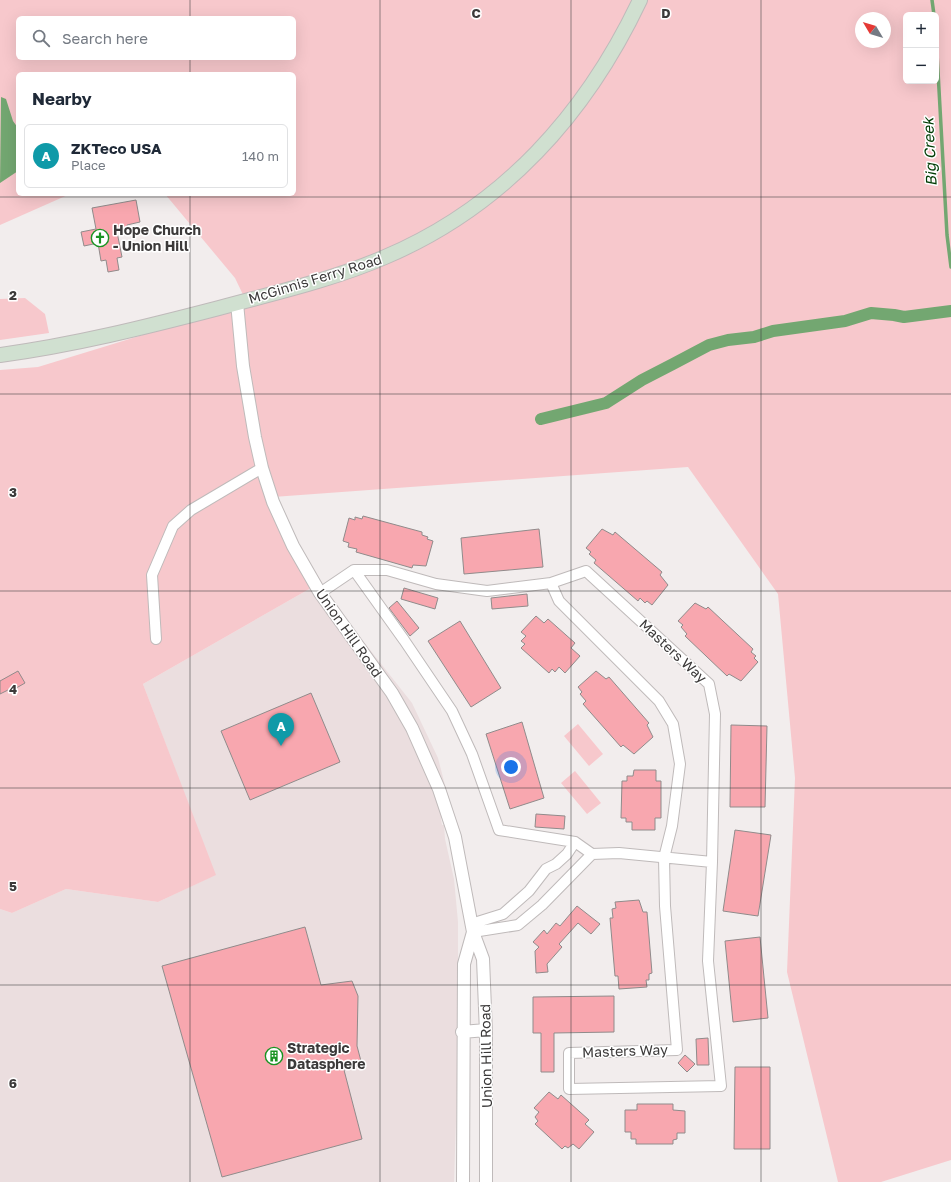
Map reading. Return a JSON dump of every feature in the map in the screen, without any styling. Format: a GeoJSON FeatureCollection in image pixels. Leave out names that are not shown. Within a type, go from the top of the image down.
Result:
{"type":"FeatureCollection","features":[{"type":"Feature","properties":{"kind":"main road","name":"McGinnis Ferry Road"},"geometry":{"type":"LineString","coordinates":[[0,355],[41,350],[108,336],[237,303],[350,270],[385,257],[451,223],[491,194],[542,148],[576,108],[600,75],[621,40],[640,0]]}},
{"type":"Feature","properties":{"kind":"street","name":"Union Hill Road"},"geometry":{"type":"LineString","coordinates":[[237,303],[247,389],[262,468],[283,526],[320,593],[392,693],[412,728],[439,789],[455,837],[472,928],[483,959],[486,1030],[486,1182]]}},
{"type":"Feature","properties":{"kind":"street"},"geometry":{"type":"LineString","coordinates":[[156,639],[152,575],[173,526],[191,510],[262,468]]}},
{"type":"Feature","properties":{"kind":"street"},"geometry":{"type":"LineString","coordinates":[[320,593],[354,570],[452,711],[472,754],[499,830],[575,842],[592,854],[619,853],[712,862]]}},
{"type":"Feature","properties":{"kind":"street","name":"Masters Way"},"geometry":{"type":"LineString","coordinates":[[354,570],[387,570],[436,584],[487,591],[551,583],[586,571],[709,684],[715,714],[708,961],[721,1086],[569,1089],[569,1053],[677,1050],[665,906],[664,858],[672,826],[680,764],[673,724],[659,701],[559,601],[551,583]]}},
{"type":"Feature","properties":{"kind":"street"},"geometry":{"type":"LineString","coordinates":[[472,928],[503,914],[529,891],[546,869],[556,864],[567,854],[575,842]]}},
{"type":"Feature","properties":{"kind":"street"},"geometry":{"type":"LineString","coordinates":[[472,928],[518,925],[542,906],[592,854]]}},
{"type":"Feature","properties":{"kind":"street"},"geometry":{"type":"LineString","coordinates":[[503,914],[518,925]]}},
{"type":"Feature","properties":{"kind":"street","name":"Union Hill Road"},"geometry":{"type":"LineString","coordinates":[[463,1182],[462,1032],[464,964],[472,928]]}},
{"type":"Feature","properties":{"kind":"street"},"geometry":{"type":"LineString","coordinates":[[462,1032],[486,1030]]}},
{"type":"Feature","properties":{"kind":"shaded area"},"geometry":{"type":"Polygon","coordinates":[[[0,0],[951,0],[951,1160],[881,1182],[838,1182],[787,972],[795,778],[778,594],[688,467],[273,497],[318,584],[143,684],[216,875],[158,902],[66,889],[12,913],[0,909],[0,370],[38,367],[247,303],[235,278],[167,196],[296,196],[296,72],[16,72],[16,196],[65,196],[0,225],[0,0]]]}},
{"type":"Feature","properties":{"kind":"shaded area"},"geometry":{"type":"Polygon","coordinates":[[[1,97],[6,99],[13,121],[16,125],[16,172],[0,183],[1,97]]]}},
{"type":"Feature","properties":{"kind":"shaded area"},"geometry":{"type":"Polygon","coordinates":[[[25,298],[45,314],[49,333],[0,340],[0,299],[25,298]]]}},
{"type":"Feature","properties":{"kind":"shaded area"},"geometry":{"type":"Polygon","coordinates":[[[318,584],[412,703],[438,758],[449,801],[441,819],[442,825],[444,825],[445,839],[454,879],[458,922],[458,1060],[454,1182],[0,1182],[0,909],[12,913],[66,889],[158,902],[215,875],[143,684],[318,584]]]}},
{"type":"Feature","properties":{"kind":"shaded area"},"geometry":{"type":"Polygon","coordinates":[[[578,724],[603,754],[589,766],[564,736],[578,724]]]}},
{"type":"Feature","properties":{"kind":"shaded area"},"geometry":{"type":"Polygon","coordinates":[[[575,771],[601,803],[587,814],[561,783],[575,771]]]}},
{"type":"Feature","properties":{"kind":"building","name":"Hope Church - Union Hill"},"geometry":{"type":"Polygon","coordinates":[[[136,200],[140,222],[127,225],[128,230],[117,232],[122,257],[117,258],[119,270],[108,272],[106,260],[101,261],[98,243],[84,246],[81,232],[96,229],[92,208],[136,200]]]}},
{"type":"Feature","properties":{"kind":"building"},"geometry":{"type":"Polygon","coordinates":[[[363,516],[422,532],[422,535],[433,541],[426,566],[413,565],[412,568],[356,552],[357,549],[348,547],[349,543],[343,541],[349,518],[355,520],[355,517],[362,519],[363,516]]]}},
{"type":"Feature","properties":{"kind":"building"},"geometry":{"type":"Polygon","coordinates":[[[539,529],[543,567],[464,574],[461,538],[539,529]]]}},
{"type":"Feature","properties":{"kind":"building"},"geometry":{"type":"Polygon","coordinates":[[[602,529],[613,535],[615,532],[662,572],[660,575],[668,585],[652,605],[647,601],[645,603],[640,598],[638,601],[594,563],[596,560],[589,554],[591,552],[586,548],[602,529]]]}},
{"type":"Feature","properties":{"kind":"building"},"geometry":{"type":"Polygon","coordinates":[[[404,588],[438,598],[435,609],[401,599],[404,588]]]}},
{"type":"Feature","properties":{"kind":"building"},"geometry":{"type":"Polygon","coordinates":[[[527,594],[528,606],[492,609],[491,598],[527,594]]]}},
{"type":"Feature","properties":{"kind":"building"},"geometry":{"type":"Polygon","coordinates":[[[397,601],[419,628],[410,636],[389,608],[397,601]]]}},
{"type":"Feature","properties":{"kind":"building"},"geometry":{"type":"Polygon","coordinates":[[[695,603],[706,609],[708,607],[753,649],[751,652],[756,656],[754,658],[758,662],[741,681],[729,674],[727,676],[685,636],[687,634],[681,627],[683,625],[678,621],[695,603]]]}},
{"type":"Feature","properties":{"kind":"building"},"geometry":{"type":"Polygon","coordinates":[[[536,616],[544,623],[548,619],[575,643],[571,648],[580,656],[565,673],[559,667],[555,672],[552,669],[549,673],[521,648],[525,644],[521,641],[526,636],[521,632],[536,616]]]}},
{"type":"Feature","properties":{"kind":"building"},"geometry":{"type":"Polygon","coordinates":[[[460,621],[501,688],[471,707],[428,641],[460,621]]]}},
{"type":"Feature","properties":{"kind":"building"},"geometry":{"type":"Polygon","coordinates":[[[18,671],[25,683],[11,691],[10,689],[0,694],[0,681],[18,671]]]}},
{"type":"Feature","properties":{"kind":"building"},"geometry":{"type":"Polygon","coordinates":[[[596,671],[606,679],[609,677],[649,723],[647,725],[653,737],[634,754],[623,745],[621,747],[583,704],[586,701],[580,694],[582,692],[578,687],[596,671]]]}},
{"type":"Feature","properties":{"kind":"building"},"geometry":{"type":"Polygon","coordinates":[[[311,693],[340,762],[250,800],[221,731],[311,693]]]}},
{"type":"Feature","properties":{"kind":"building"},"geometry":{"type":"Polygon","coordinates":[[[522,722],[544,798],[510,809],[486,734],[522,722]]]}},
{"type":"Feature","properties":{"kind":"building"},"geometry":{"type":"Polygon","coordinates":[[[731,725],[767,726],[765,807],[730,807],[731,725]]]}},
{"type":"Feature","properties":{"kind":"building"},"geometry":{"type":"Polygon","coordinates":[[[634,770],[656,770],[656,781],[661,781],[661,818],[655,818],[655,830],[632,830],[632,822],[626,822],[626,818],[621,818],[622,781],[627,781],[627,776],[633,776],[634,770]]]}},
{"type":"Feature","properties":{"kind":"building"},"geometry":{"type":"Polygon","coordinates":[[[536,814],[565,816],[564,829],[535,827],[536,814]]]}},
{"type":"Feature","properties":{"kind":"building"},"geometry":{"type":"Polygon","coordinates":[[[735,830],[771,835],[758,916],[723,911],[735,830]]]}},
{"type":"Feature","properties":{"kind":"building"},"geometry":{"type":"Polygon","coordinates":[[[639,900],[643,912],[647,912],[652,973],[649,974],[649,980],[646,980],[647,987],[619,989],[618,976],[615,976],[610,918],[613,918],[612,909],[616,908],[615,902],[639,900]]]}},
{"type":"Feature","properties":{"kind":"building"},"geometry":{"type":"Polygon","coordinates":[[[577,906],[600,924],[591,934],[578,923],[559,944],[562,947],[547,964],[548,972],[536,973],[535,951],[539,947],[533,942],[544,930],[547,934],[556,923],[560,926],[577,906]]]}},
{"type":"Feature","properties":{"kind":"building","name":"Strategic Datasphere"},"geometry":{"type":"Polygon","coordinates":[[[305,927],[321,985],[352,981],[358,996],[357,1046],[362,1065],[344,1070],[362,1139],[222,1177],[162,966],[305,927]]]}},
{"type":"Feature","properties":{"kind":"building"},"geometry":{"type":"Polygon","coordinates":[[[760,937],[768,1018],[733,1022],[725,941],[760,937]]]}},
{"type":"Feature","properties":{"kind":"building"},"geometry":{"type":"Polygon","coordinates":[[[614,996],[614,1032],[554,1033],[554,1072],[541,1072],[541,1033],[533,1033],[533,997],[614,996]]]}},
{"type":"Feature","properties":{"kind":"building"},"geometry":{"type":"Polygon","coordinates":[[[708,1038],[709,1065],[697,1065],[696,1039],[708,1038]]]}},
{"type":"Feature","properties":{"kind":"building"},"geometry":{"type":"Polygon","coordinates":[[[685,1055],[695,1064],[687,1072],[678,1063],[685,1055]]]}},
{"type":"Feature","properties":{"kind":"building"},"geometry":{"type":"Polygon","coordinates":[[[735,1067],[770,1067],[770,1149],[734,1149],[735,1067]]]}},
{"type":"Feature","properties":{"kind":"building"},"geometry":{"type":"Polygon","coordinates":[[[549,1092],[558,1099],[561,1095],[589,1120],[585,1124],[594,1132],[579,1149],[573,1144],[568,1148],[565,1146],[562,1149],[535,1124],[538,1121],[535,1117],[539,1112],[534,1108],[549,1092]]]}},
{"type":"Feature","properties":{"kind":"building"},"geometry":{"type":"Polygon","coordinates":[[[637,1104],[673,1104],[673,1110],[685,1111],[685,1133],[677,1133],[677,1139],[673,1140],[673,1144],[636,1144],[636,1139],[631,1139],[631,1132],[625,1132],[625,1110],[637,1110],[637,1104]]]}},
{"type":"Feature","properties":{"kind":"waterway","name":"Big Creek"},"geometry":{"type":"LineString","coordinates":[[932,0],[934,12]]}},
{"type":"Feature","properties":{"kind":"waterway","name":"Big Creek"},"geometry":{"type":"LineString","coordinates":[[937,48],[947,235],[951,267]]}},
{"type":"Feature","properties":{"kind":"waterway"},"geometry":{"type":"LineString","coordinates":[[541,419],[606,403],[642,380],[709,345],[728,340],[754,337],[773,331],[845,321],[871,313],[904,317],[951,311]]}},
{"type":"Feature","properties":{"kind":"place","name":"Hope Church - Union Hill"},"geometry":{"type":"Point","coordinates":[100,238]}},
{"type":"Feature","properties":{"kind":"place","name":"ZKTeco USA"},"geometry":{"type":"Point","coordinates":[281,746]}},
{"type":"Feature","properties":{"kind":"place","name":"Strategic Datasphere"},"geometry":{"type":"Point","coordinates":[274,1056]}}]}
